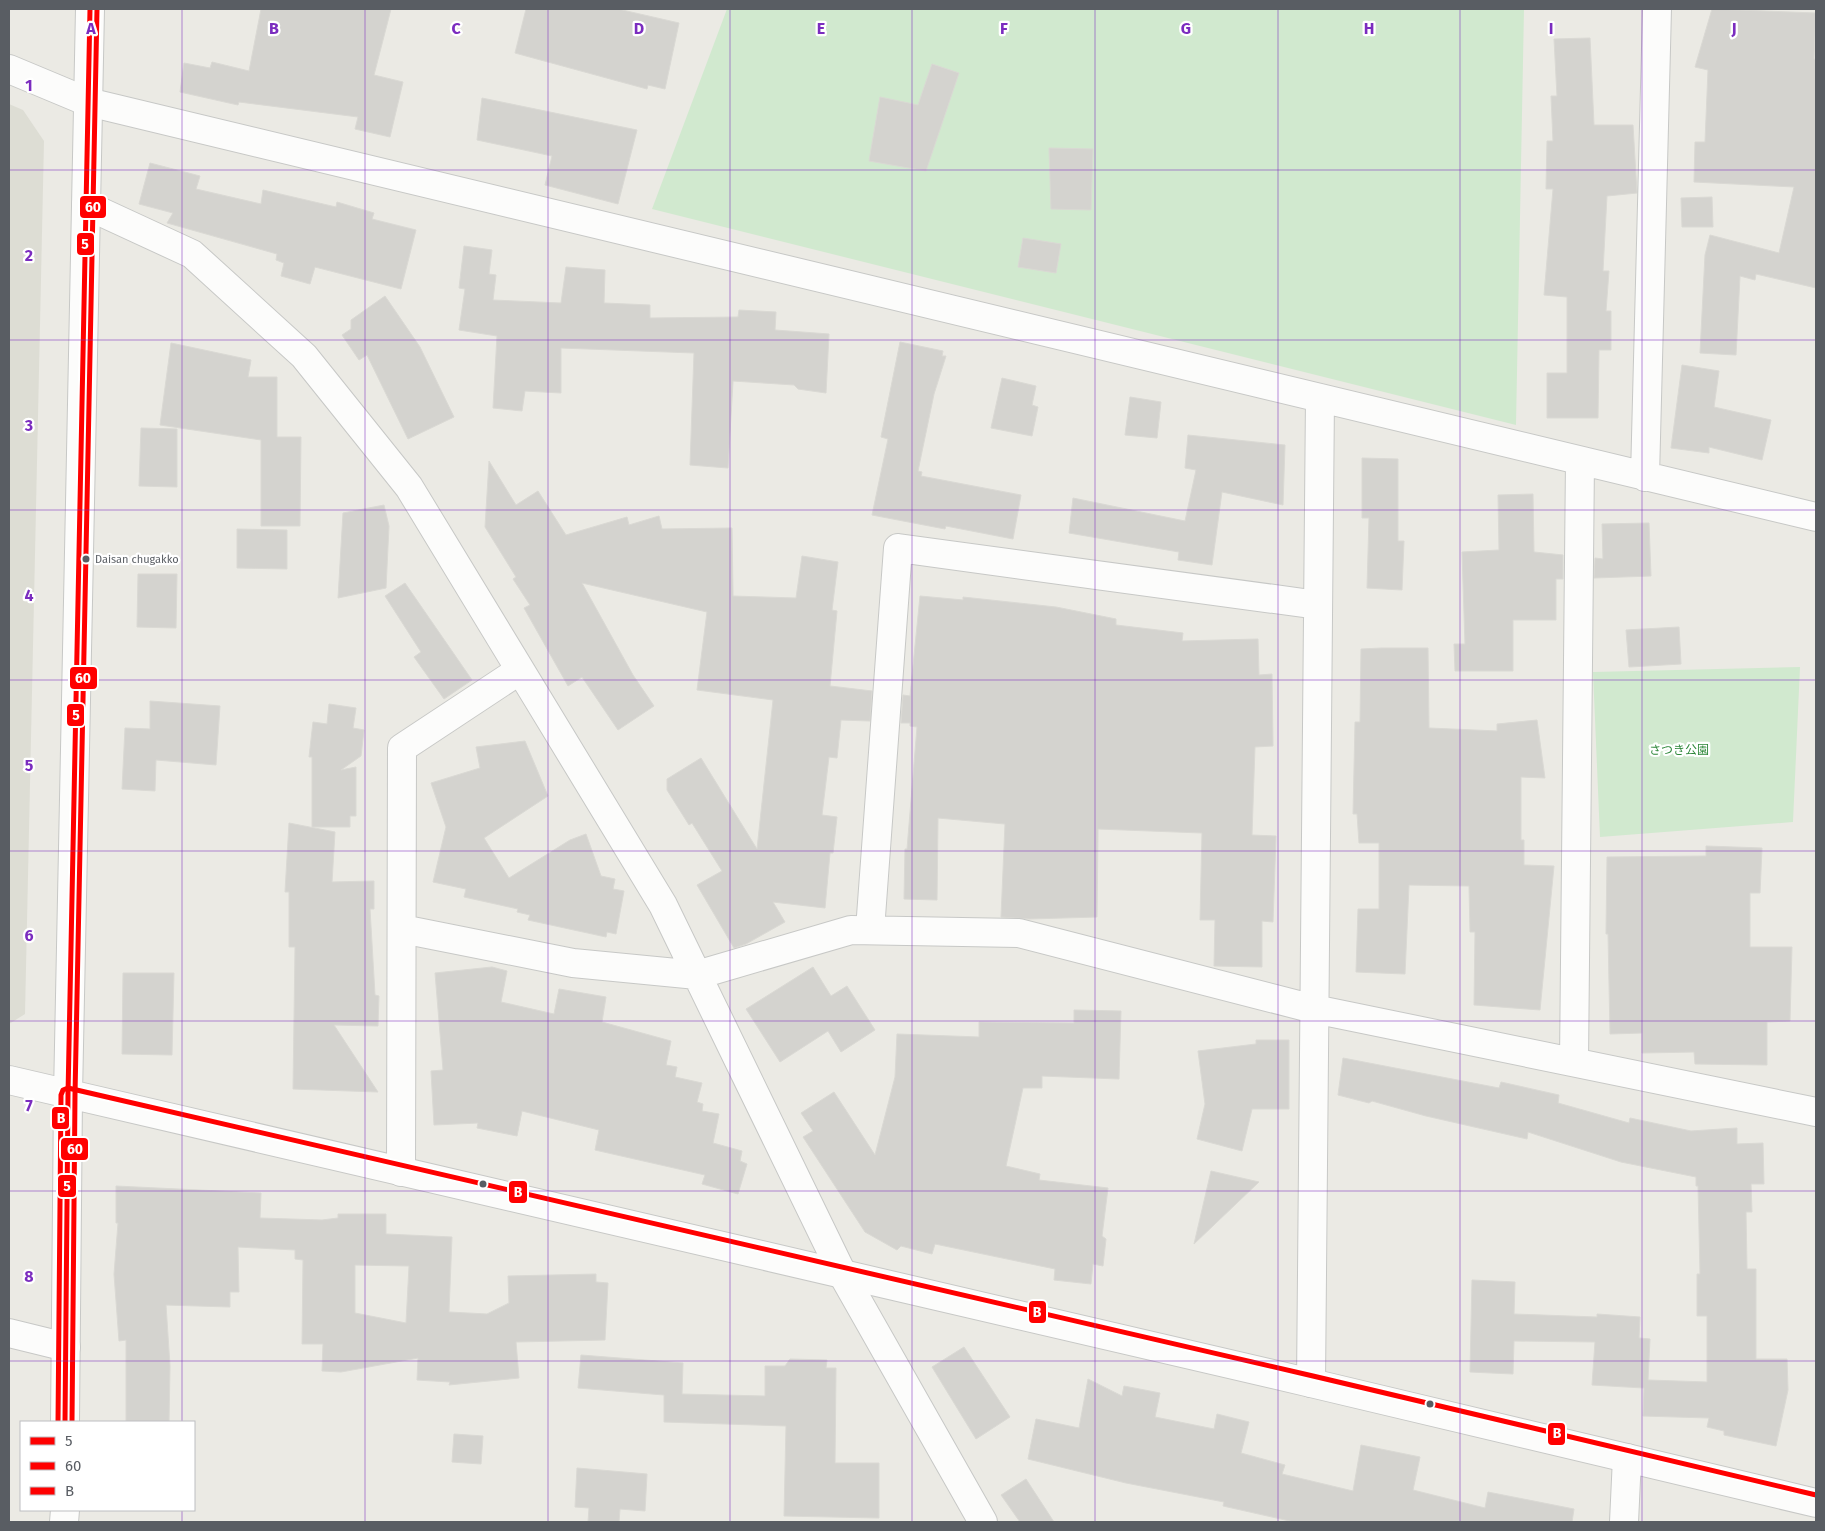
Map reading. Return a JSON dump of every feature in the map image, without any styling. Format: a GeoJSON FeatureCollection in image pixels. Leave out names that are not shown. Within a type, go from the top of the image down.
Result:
{"type":"FeatureCollection","features":[{"type":"Feature","properties":{"kind":"street"},"geometry":{"type":"LineString","coordinates":[[65,1421],[68,1095],[90,9]]}},
{"type":"Feature","properties":{"kind":"street"},"geometry":{"type":"LineString","coordinates":[[1646,476],[1657,9]]}},
{"type":"Feature","properties":{"kind":"street"},"geometry":{"type":"LineString","coordinates":[[9,69],[88,102],[1816,517]]}},
{"type":"Feature","properties":{"kind":"street"},"geometry":{"type":"LineString","coordinates":[[86,205],[192,254],[304,356],[408,487],[663,905],[843,1275],[983,1522]]}},
{"type":"Feature","properties":{"kind":"street"},"geometry":{"type":"LineString","coordinates":[[1311,1383],[1320,398]]}},
{"type":"Feature","properties":{"kind":"street"},"geometry":{"type":"LineString","coordinates":[[1574,1062],[1580,461]]}},
{"type":"Feature","properties":{"kind":"street"},"geometry":{"type":"LineString","coordinates":[[870,930],[898,548],[1318,605]]}},
{"type":"Feature","properties":{"kind":"street"},"geometry":{"type":"LineString","coordinates":[[401,1172],[402,748],[520,670]]}},
{"type":"Feature","properties":{"kind":"street"},"geometry":{"type":"LineString","coordinates":[[402,929],[573,963],[697,975],[851,930],[1019,933],[1314,1010],[1816,1112]]}},
{"type":"Feature","properties":{"kind":"street"},"geometry":{"type":"LineString","coordinates":[[9,1080],[1311,1383],[1816,1503]]}},
{"type":"Feature","properties":{"kind":"street"},"geometry":{"type":"LineString","coordinates":[[9,1334],[66,1346]]}},
{"type":"Feature","properties":{"kind":"street"},"geometry":{"type":"LineString","coordinates":[[1624,1522],[1627,1458]]}},
{"type":"Feature","properties":{"kind":"shaded area"},"geometry":{"type":"Polygon","coordinates":[[[9,104],[23,110],[44,141],[25,1014],[9,1024],[9,104]]]}},
{"type":"Feature","properties":{"kind":"green space"},"geometry":{"type":"Polygon","coordinates":[[[727,9],[1524,9],[1516,425],[652,209],[727,9]]]}},
{"type":"Feature","properties":{"kind":"green space","name":"さつき公園"},"geometry":{"type":"Polygon","coordinates":[[[1800,667],[1793,822],[1600,837],[1593,672],[1800,667]]]}},
{"type":"Feature","properties":{"kind":"building"},"geometry":{"type":"Polygon","coordinates":[[[261,9],[391,9],[374,75],[403,82],[390,137],[355,129],[358,117],[239,102],[238,105],[180,92],[184,63],[210,68],[212,62],[249,71],[261,9]]]}},
{"type":"Feature","properties":{"kind":"building"},"geometry":{"type":"Polygon","coordinates":[[[526,9],[618,9],[679,23],[665,89],[648,85],[647,89],[515,53],[526,9]]]}},
{"type":"Feature","properties":{"kind":"building"},"geometry":{"type":"Polygon","coordinates":[[[1712,9],[1816,13],[1814,59],[1816,59],[1816,288],[1756,274],[1755,280],[1740,276],[1736,355],[1700,353],[1705,255],[1710,235],[1779,253],[1794,187],[1694,182],[1695,142],[1705,142],[1708,70],[1695,67],[1712,9]]]}},
{"type":"Feature","properties":{"kind":"building"},"geometry":{"type":"Polygon","coordinates":[[[1590,38],[1594,125],[1633,125],[1637,193],[1607,196],[1603,271],[1609,271],[1606,311],[1611,311],[1611,350],[1599,350],[1598,418],[1547,418],[1547,373],[1567,373],[1567,297],[1544,295],[1553,189],[1546,189],[1547,141],[1553,141],[1551,96],[1557,96],[1554,39],[1590,38]]]}},
{"type":"Feature","properties":{"kind":"building"},"geometry":{"type":"Polygon","coordinates":[[[932,64],[959,73],[926,171],[869,161],[880,97],[918,105],[932,64]]]}},
{"type":"Feature","properties":{"kind":"building"},"geometry":{"type":"Polygon","coordinates":[[[482,98],[637,130],[618,204],[545,185],[552,156],[477,140],[482,98]]]}},
{"type":"Feature","properties":{"kind":"building"},"geometry":{"type":"Polygon","coordinates":[[[1049,148],[1093,149],[1091,210],[1051,209],[1049,148]]]}},
{"type":"Feature","properties":{"kind":"building"},"geometry":{"type":"Polygon","coordinates":[[[150,163],[200,176],[196,189],[261,204],[263,190],[336,207],[337,202],[374,213],[372,219],[416,230],[401,289],[315,267],[310,284],[281,276],[284,263],[276,260],[277,254],[167,223],[173,213],[139,204],[150,163]]]}},
{"type":"Feature","properties":{"kind":"building"},"geometry":{"type":"Polygon","coordinates":[[[1712,197],[1713,227],[1682,227],[1681,198],[1712,197]]]}},
{"type":"Feature","properties":{"kind":"building"},"geometry":{"type":"Polygon","coordinates":[[[1023,238],[1061,244],[1056,273],[1018,267],[1023,238]]]}},
{"type":"Feature","properties":{"kind":"building"},"geometry":{"type":"Polygon","coordinates":[[[464,246],[492,250],[489,274],[496,275],[493,300],[561,303],[566,267],[605,270],[604,303],[650,305],[650,318],[738,317],[739,310],[776,312],[775,330],[829,334],[826,393],[798,389],[794,385],[733,381],[728,468],[690,465],[694,353],[561,348],[561,393],[525,391],[522,411],[493,408],[497,336],[459,330],[465,289],[459,288],[464,246]]]}},
{"type":"Feature","properties":{"kind":"building"},"geometry":{"type":"Polygon","coordinates":[[[385,296],[420,347],[454,417],[408,439],[367,355],[359,360],[342,335],[351,329],[351,320],[385,296]]]}},
{"type":"Feature","properties":{"kind":"building"},"geometry":{"type":"Polygon","coordinates":[[[900,342],[943,351],[942,356],[946,356],[934,394],[918,471],[922,472],[921,476],[1021,495],[1013,539],[946,526],[945,529],[872,515],[888,439],[881,437],[900,342]]]}},
{"type":"Feature","properties":{"kind":"building"},"geometry":{"type":"Polygon","coordinates":[[[171,343],[251,360],[248,377],[277,377],[277,437],[301,437],[300,526],[261,526],[261,440],[160,425],[171,343]]]}},
{"type":"Feature","properties":{"kind":"building"},"geometry":{"type":"Polygon","coordinates":[[[1682,365],[1719,371],[1714,407],[1771,420],[1762,460],[1709,447],[1709,453],[1671,448],[1682,365]]]}},
{"type":"Feature","properties":{"kind":"building"},"geometry":{"type":"Polygon","coordinates":[[[1002,378],[1036,386],[1032,405],[1038,407],[1032,436],[991,428],[1002,378]]]}},
{"type":"Feature","properties":{"kind":"building"},"geometry":{"type":"Polygon","coordinates":[[[1130,397],[1161,402],[1157,438],[1125,435],[1130,397]]]}},
{"type":"Feature","properties":{"kind":"building"},"geometry":{"type":"Polygon","coordinates":[[[141,428],[177,429],[177,487],[139,486],[141,428]]]}},
{"type":"Feature","properties":{"kind":"building"},"geometry":{"type":"Polygon","coordinates":[[[1188,435],[1285,445],[1283,505],[1222,492],[1212,565],[1178,560],[1179,552],[1069,533],[1073,498],[1185,521],[1196,470],[1185,468],[1188,435]]]}},
{"type":"Feature","properties":{"kind":"building"},"geometry":{"type":"Polygon","coordinates":[[[1362,458],[1398,459],[1398,541],[1404,541],[1402,590],[1367,588],[1369,518],[1362,518],[1362,458]]]}},
{"type":"Feature","properties":{"kind":"building"},"geometry":{"type":"Polygon","coordinates":[[[489,461],[516,505],[538,491],[566,535],[627,517],[629,525],[659,516],[662,529],[732,528],[733,596],[796,598],[802,556],[838,562],[832,610],[837,611],[830,686],[872,691],[870,721],[841,720],[837,758],[829,757],[822,815],[837,817],[833,853],[830,853],[825,908],[773,902],[785,922],[746,944],[734,948],[697,885],[722,871],[692,823],[689,825],[667,790],[667,779],[701,758],[757,849],[773,700],[697,690],[707,612],[582,583],[633,675],[654,706],[618,730],[582,677],[568,686],[524,608],[530,605],[513,579],[516,577],[485,527],[489,461]]]}},
{"type":"Feature","properties":{"kind":"building"},"geometry":{"type":"Polygon","coordinates":[[[1533,494],[1534,552],[1563,555],[1563,579],[1556,579],[1556,620],[1513,620],[1513,671],[1455,671],[1454,644],[1465,644],[1462,552],[1499,550],[1498,495],[1533,494]]]}},
{"type":"Feature","properties":{"kind":"building"},"geometry":{"type":"Polygon","coordinates":[[[384,505],[389,526],[386,588],[338,598],[343,513],[384,505]]]}},
{"type":"Feature","properties":{"kind":"building"},"geometry":{"type":"Polygon","coordinates":[[[1649,523],[1651,576],[1594,578],[1595,558],[1603,559],[1602,524],[1649,523]]]}},
{"type":"Feature","properties":{"kind":"building"},"geometry":{"type":"Polygon","coordinates":[[[237,529],[287,530],[287,569],[237,568],[237,529]]]}},
{"type":"Feature","properties":{"kind":"building"},"geometry":{"type":"Polygon","coordinates":[[[138,574],[177,574],[176,628],[137,627],[138,574]]]}},
{"type":"Feature","properties":{"kind":"building"},"geometry":{"type":"Polygon","coordinates":[[[405,583],[472,680],[444,699],[414,657],[421,652],[385,596],[405,583]]]}},
{"type":"Feature","properties":{"kind":"building"},"geometry":{"type":"Polygon","coordinates":[[[920,596],[963,600],[963,597],[1056,607],[1116,619],[1116,625],[1183,633],[1182,641],[1258,639],[1259,675],[1272,674],[1273,746],[1255,747],[1252,835],[1276,836],[1273,922],[1262,921],[1262,967],[1214,966],[1215,920],[1200,920],[1202,833],[1098,829],[1097,917],[1029,919],[1001,917],[1005,824],[938,818],[937,900],[904,899],[905,849],[907,849],[917,727],[910,726],[910,723],[901,723],[903,695],[910,696],[920,596]]]}},
{"type":"Feature","properties":{"kind":"building"},"geometry":{"type":"Polygon","coordinates":[[[1679,627],[1681,664],[1629,667],[1626,630],[1679,627]]]}},
{"type":"Feature","properties":{"kind":"building"},"geometry":{"type":"Polygon","coordinates":[[[1428,648],[1429,728],[1497,731],[1497,724],[1537,720],[1545,778],[1521,777],[1521,840],[1524,840],[1524,865],[1554,866],[1540,1010],[1474,1005],[1475,932],[1470,932],[1469,886],[1409,885],[1405,974],[1356,972],[1358,909],[1379,909],[1379,843],[1359,843],[1357,814],[1353,814],[1355,722],[1360,722],[1361,649],[1428,648]]]}},
{"type":"Feature","properties":{"kind":"building"},"geometry":{"type":"Polygon","coordinates":[[[150,701],[220,706],[216,765],[156,760],[155,791],[122,789],[125,728],[150,729],[150,701]]]}},
{"type":"Feature","properties":{"kind":"building"},"geometry":{"type":"Polygon","coordinates":[[[329,704],[356,708],[353,728],[364,730],[361,756],[341,770],[356,767],[356,816],[350,816],[350,827],[312,827],[312,757],[309,757],[313,722],[327,724],[329,704]]]}},
{"type":"Feature","properties":{"kind":"building"},"geometry":{"type":"Polygon","coordinates":[[[525,741],[548,796],[484,838],[509,878],[570,840],[586,834],[601,876],[615,879],[613,889],[624,891],[616,934],[607,932],[606,937],[528,920],[530,915],[517,912],[518,909],[464,897],[466,889],[433,882],[446,827],[431,783],[480,768],[476,747],[525,741]]]}},
{"type":"Feature","properties":{"kind":"building"},"geometry":{"type":"Polygon","coordinates":[[[289,823],[335,832],[332,882],[374,881],[374,909],[370,909],[375,995],[379,996],[378,1026],[334,1025],[378,1092],[293,1089],[295,947],[289,947],[289,892],[285,892],[289,823]]]}},
{"type":"Feature","properties":{"kind":"building"},"geometry":{"type":"Polygon","coordinates":[[[1706,846],[1762,848],[1760,893],[1750,893],[1750,947],[1792,947],[1790,1021],[1767,1022],[1767,1065],[1695,1064],[1694,1052],[1642,1053],[1642,1033],[1610,1034],[1608,934],[1606,934],[1607,857],[1706,856],[1706,846]]]}},
{"type":"Feature","properties":{"kind":"building"},"geometry":{"type":"Polygon","coordinates":[[[492,967],[507,971],[501,1002],[554,1014],[559,989],[606,997],[602,1022],[671,1041],[666,1065],[677,1067],[675,1077],[702,1083],[697,1102],[703,1104],[702,1111],[719,1114],[713,1143],[742,1151],[740,1161],[747,1164],[738,1194],[702,1184],[705,1175],[595,1150],[599,1130],[522,1111],[517,1136],[477,1128],[478,1123],[434,1125],[431,1071],[443,1070],[435,973],[492,967]]]}},
{"type":"Feature","properties":{"kind":"building"},"geometry":{"type":"Polygon","coordinates":[[[813,967],[831,996],[847,986],[875,1030],[841,1052],[828,1031],[780,1062],[746,1009],[813,967]]]}},
{"type":"Feature","properties":{"kind":"building"},"geometry":{"type":"Polygon","coordinates":[[[123,973],[174,973],[172,1055],[122,1054],[123,973]]]}},
{"type":"Feature","properties":{"kind":"building"},"geometry":{"type":"Polygon","coordinates":[[[1074,1010],[1121,1011],[1119,1079],[1042,1076],[1042,1088],[1023,1088],[1006,1166],[1040,1174],[1039,1180],[1108,1188],[1102,1236],[1106,1239],[1103,1266],[1093,1264],[1091,1284],[1054,1280],[1055,1269],[935,1244],[932,1254],[901,1246],[897,1250],[865,1232],[803,1137],[813,1131],[801,1113],[834,1092],[875,1155],[895,1077],[897,1034],[979,1037],[979,1022],[1074,1023],[1074,1010]]]}},
{"type":"Feature","properties":{"kind":"building"},"geometry":{"type":"Polygon","coordinates":[[[1256,1040],[1289,1040],[1289,1109],[1252,1109],[1242,1151],[1197,1139],[1205,1104],[1198,1051],[1256,1044],[1256,1040]]]}},
{"type":"Feature","properties":{"kind":"building"},"geometry":{"type":"Polygon","coordinates":[[[1343,1058],[1499,1088],[1501,1082],[1559,1095],[1558,1103],[1629,1123],[1630,1118],[1691,1131],[1737,1128],[1737,1144],[1763,1143],[1764,1184],[1751,1184],[1752,1212],[1746,1212],[1747,1269],[1756,1269],[1756,1359],[1787,1359],[1788,1390],[1776,1446],[1724,1435],[1724,1431],[1707,1427],[1709,1418],[1643,1416],[1644,1388],[1592,1385],[1595,1342],[1514,1341],[1513,1374],[1470,1372],[1472,1280],[1515,1282],[1514,1314],[1597,1317],[1597,1314],[1640,1317],[1639,1338],[1650,1339],[1648,1380],[1707,1382],[1707,1316],[1697,1316],[1697,1274],[1700,1274],[1698,1186],[1696,1186],[1696,1177],[1621,1162],[1528,1132],[1527,1139],[1426,1116],[1372,1101],[1369,1103],[1338,1095],[1343,1058]]]}},
{"type":"Feature","properties":{"kind":"building"},"geometry":{"type":"Polygon","coordinates":[[[1211,1171],[1259,1182],[1194,1244],[1211,1171]]]}},
{"type":"Feature","properties":{"kind":"building"},"geometry":{"type":"Polygon","coordinates":[[[116,1186],[261,1193],[260,1218],[322,1220],[338,1218],[338,1214],[386,1214],[386,1234],[452,1237],[449,1312],[487,1314],[509,1303],[508,1276],[596,1274],[596,1282],[608,1283],[605,1340],[516,1342],[519,1378],[449,1385],[450,1382],[417,1380],[418,1358],[341,1372],[322,1371],[323,1344],[302,1344],[303,1260],[295,1259],[295,1250],[238,1247],[239,1292],[230,1292],[230,1307],[166,1305],[170,1366],[169,1421],[126,1421],[126,1340],[119,1341],[114,1274],[118,1223],[116,1223],[116,1186]],[[355,1265],[355,1313],[406,1323],[409,1266],[355,1265]]]}},
{"type":"Feature","properties":{"kind":"building"},"geometry":{"type":"Polygon","coordinates":[[[964,1347],[1010,1417],[976,1439],[932,1367],[964,1347]]]}},
{"type":"Feature","properties":{"kind":"building"},"geometry":{"type":"Polygon","coordinates":[[[581,1355],[683,1363],[682,1394],[765,1396],[765,1366],[785,1366],[790,1359],[827,1360],[826,1368],[836,1368],[835,1463],[879,1463],[879,1518],[784,1516],[786,1426],[664,1422],[664,1395],[578,1388],[581,1355]]]}},
{"type":"Feature","properties":{"kind":"building"},"geometry":{"type":"Polygon","coordinates":[[[1088,1379],[1122,1396],[1124,1386],[1160,1393],[1155,1417],[1214,1429],[1217,1414],[1249,1422],[1241,1453],[1285,1465],[1282,1474],[1353,1491],[1361,1445],[1420,1457],[1413,1490],[1485,1508],[1488,1492],[1574,1509],[1572,1522],[1294,1522],[1223,1506],[1224,1502],[1126,1483],[1028,1459],[1036,1419],[1079,1428],[1088,1379]]]}},
{"type":"Feature","properties":{"kind":"building"},"geometry":{"type":"Polygon","coordinates":[[[454,1434],[483,1436],[481,1464],[452,1462],[454,1434]]]}},
{"type":"Feature","properties":{"kind":"building"},"geometry":{"type":"Polygon","coordinates":[[[577,1468],[647,1474],[645,1511],[620,1509],[619,1522],[588,1522],[589,1508],[575,1507],[577,1468]]]}},
{"type":"Feature","properties":{"kind":"building"},"geometry":{"type":"Polygon","coordinates":[[[1026,1479],[1054,1522],[1020,1522],[1001,1495],[1026,1479]]]}},
{"type":"Feature","properties":{"kind":"transit line","name":"5"},"geometry":{"type":"LineString","coordinates":[[65,1421],[68,1095],[90,9]]}},
{"type":"Feature","properties":{"kind":"transit line","name":"60"},"geometry":{"type":"LineString","coordinates":[[72,1421],[75,1095],[97,9]]}},
{"type":"Feature","properties":{"kind":"transit line","name":"B"},"geometry":{"type":"LineString","coordinates":[[58,1421],[61,1095],[63,1090],[68,1088],[1313,1376],[1816,1495]]}},
{"type":"Feature","properties":{"kind":"place","name":"Daisan chugakko"},"geometry":{"type":"Point","coordinates":[86,559]}}]}
